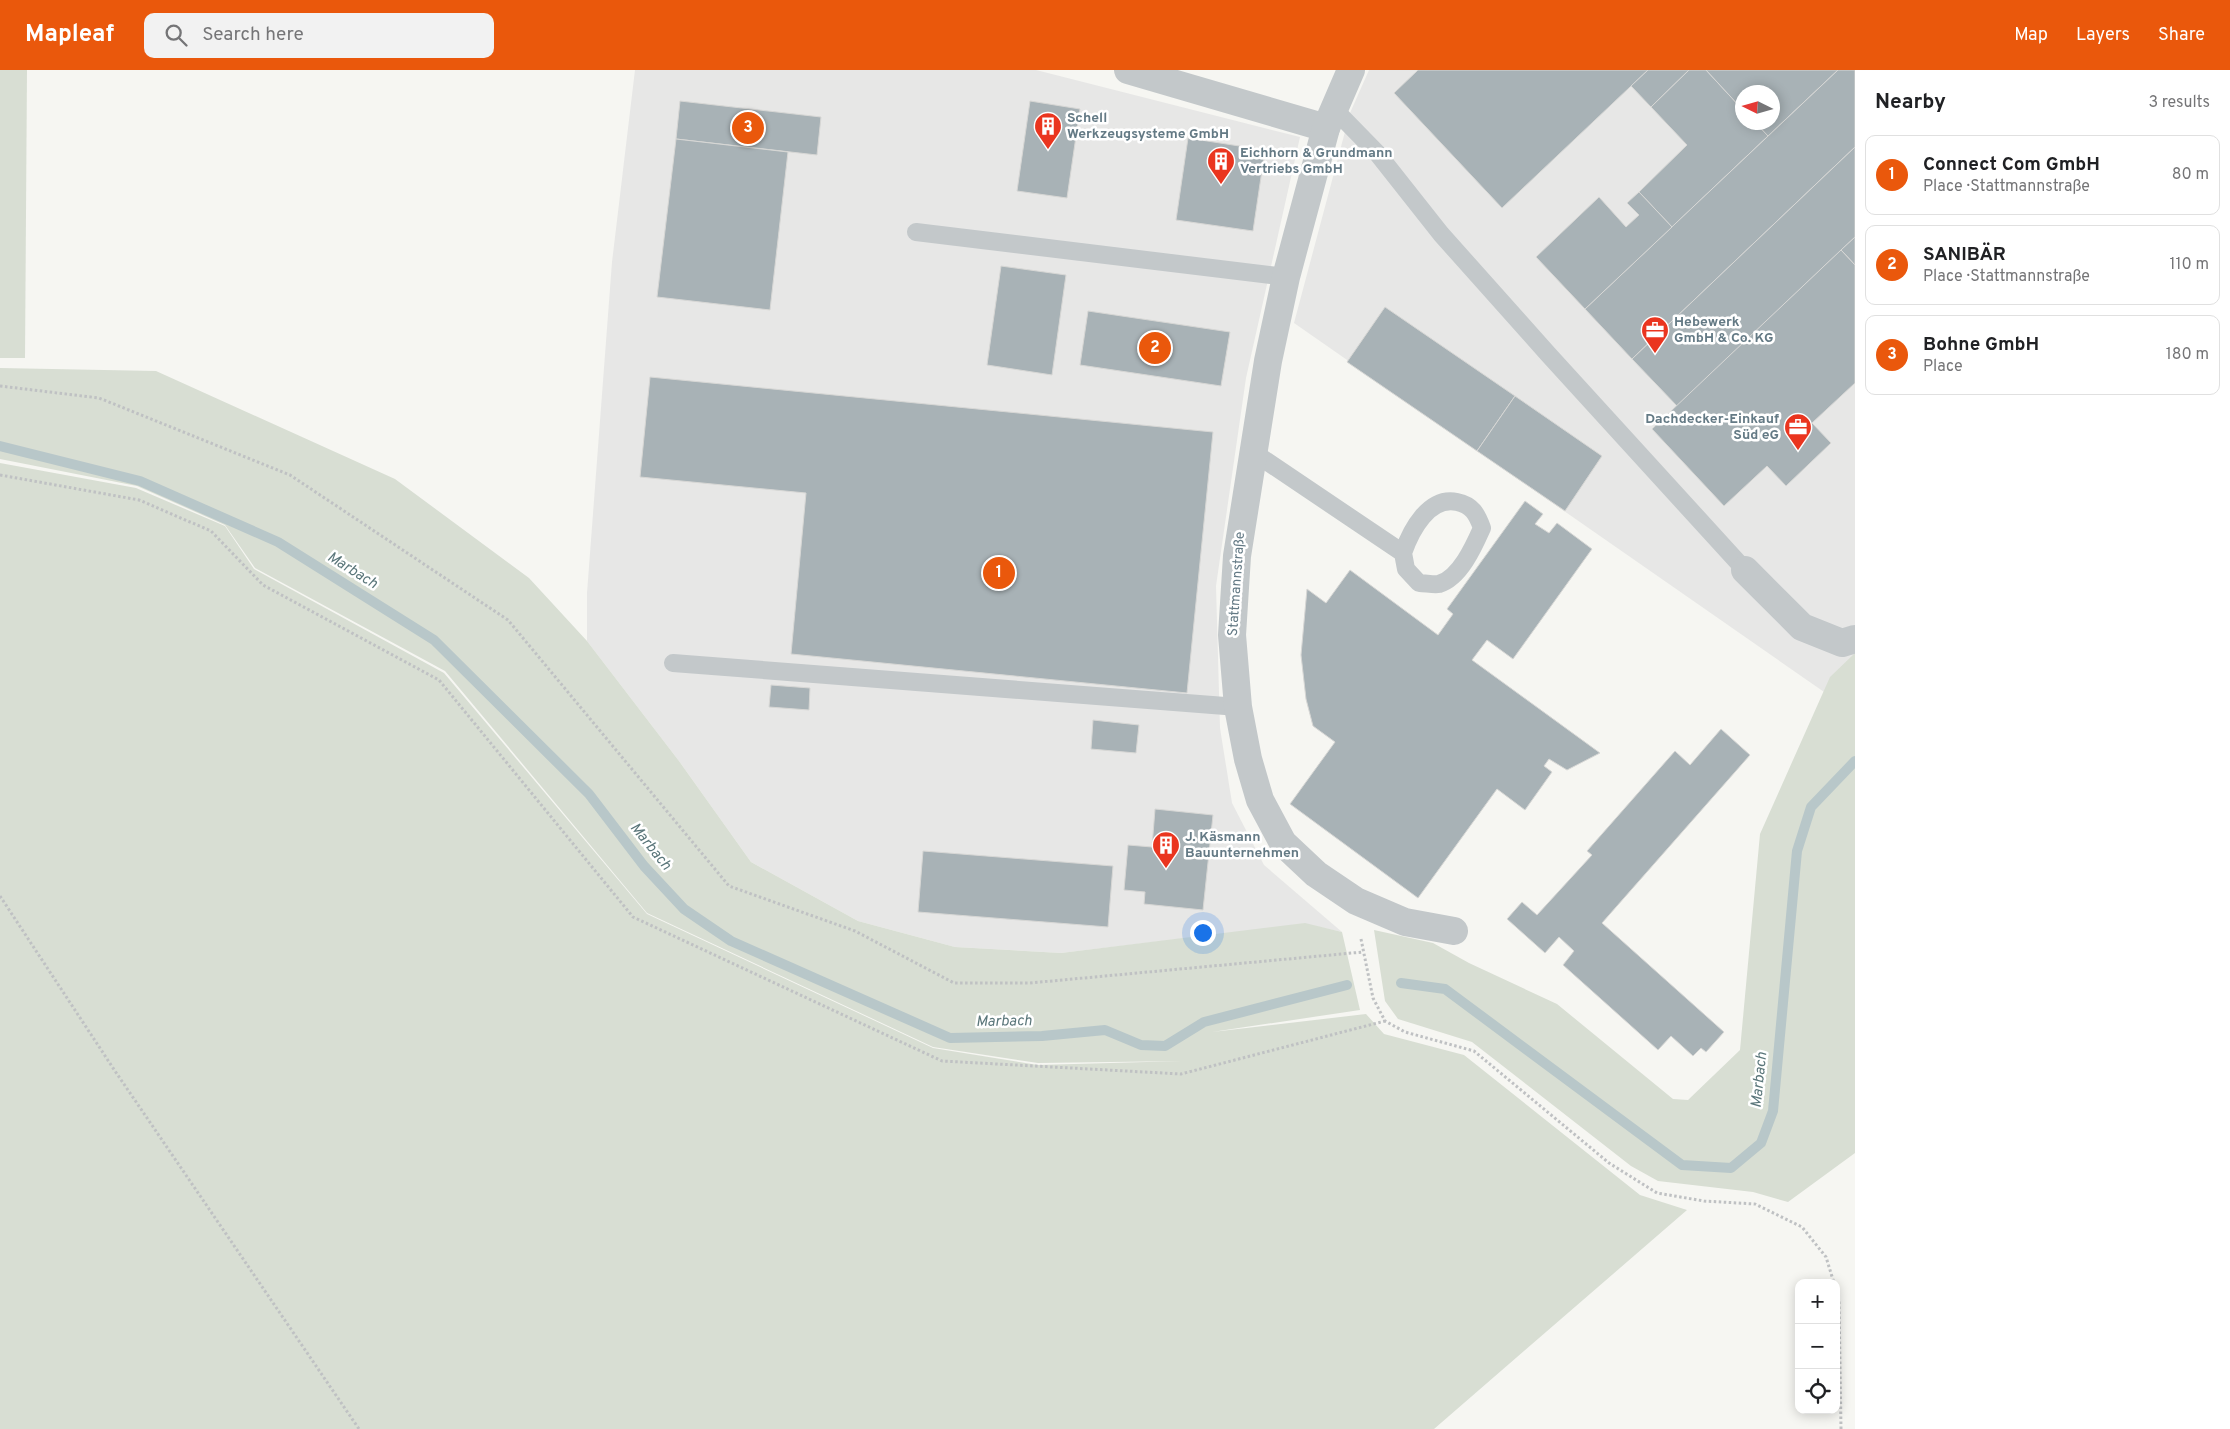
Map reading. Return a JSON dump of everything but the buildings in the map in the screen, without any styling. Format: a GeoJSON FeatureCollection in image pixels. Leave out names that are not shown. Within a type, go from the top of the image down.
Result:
{"type":"FeatureCollection","features":[{"type":"Feature","properties":{"kind":"street"},"geometry":{"type":"LineString","coordinates":[[1128,70],[1330,118]]}},
{"type":"Feature","properties":{"kind":"street","name":"Stattmannstraße"},"geometry":{"type":"LineString","coordinates":[[1351,70],[1330,118],[1286,277],[1268,361],[1237,556],[1232,635],[1238,708],[1248,759],[1260,800],[1282,843],[1316,874],[1356,901],[1404,922],[1454,932]]}},
{"type":"Feature","properties":{"kind":"street"},"geometry":{"type":"LineString","coordinates":[[1745,570],[1802,627],[1842,642],[1855,639]]}},
{"type":"Feature","properties":{"kind":"lane"},"geometry":{"type":"LineString","coordinates":[[1330,118],[1377,153],[1441,234],[1745,570]]}},
{"type":"Feature","properties":{"kind":"lane"},"geometry":{"type":"LineString","coordinates":[[916,232],[1286,277]]}},
{"type":"Feature","properties":{"kind":"lane"},"geometry":{"type":"LineString","coordinates":[[1253,452],[1403,553],[1406,569],[1420,583],[1439,584],[1458,572],[1474,547],[1482,528],[1477,512],[1465,504],[1448,500],[1433,505],[1409,536],[1403,553]]}},
{"type":"Feature","properties":{"kind":"lane"},"geometry":{"type":"LineString","coordinates":[[673,663],[1238,708]]}},
{"type":"Feature","properties":{"kind":"path"},"geometry":{"type":"LineString","coordinates":[[0,386],[99,398],[290,475],[508,620],[728,886],[855,931],[954,983],[1030,983],[1363,952]]}},
{"type":"Feature","properties":{"kind":"path"},"geometry":{"type":"LineString","coordinates":[[0,475],[139,500],[211,531],[263,585],[439,680],[633,917],[942,1061],[1180,1074],[1385,1021]]}},
{"type":"Feature","properties":{"kind":"path"},"geometry":{"type":"LineString","coordinates":[[0,896],[115,1071],[359,1429]]}},
{"type":"Feature","properties":{"kind":"path"},"geometry":{"type":"LineString","coordinates":[[1356,901],[1363,952],[1373,998],[1385,1021],[1406,1032],[1474,1051],[1609,1163],[1657,1193],[1704,1201],[1755,1204],[1802,1228],[1826,1257],[1833,1279]]}},
{"type":"Feature","properties":{"kind":"path"},"geometry":{"type":"LineString","coordinates":[[1839,1324],[1841,1429]]}},
{"type":"Feature","properties":{"kind":"shaded area"},"geometry":{"type":"Polygon","coordinates":[[[0,70],[27,70],[25,358],[0,358],[0,70]]]}},
{"type":"Feature","properties":{"kind":"shaded area"},"geometry":{"type":"Polygon","coordinates":[[[635,70],[1036,70],[1300,137],[1246,378],[1216,586],[1220,728],[1232,803],[1264,865],[1342,932],[1305,924],[1061,953],[955,947],[858,921],[751,862],[679,761],[587,641],[587,593],[612,262],[635,70]]]}},
{"type":"Feature","properties":{"kind":"shaded area"},"geometry":{"type":"Polygon","coordinates":[[[1369,70],[1855,70],[1855,667],[1827,694],[1294,323],[1350,113],[1369,70]]]}},
{"type":"Feature","properties":{"kind":"shaded area"},"geometry":{"type":"Polygon","coordinates":[[[0,368],[156,371],[395,479],[529,578],[587,641],[679,761],[751,862],[858,921],[955,947],[1061,953],[1305,923],[1342,932],[1360,1010],[1212,1032],[1366,1014],[1384,1034],[1464,1055],[1640,1195],[1687,1210],[1434,1429],[0,1429],[0,463],[136,488],[225,526],[254,569],[444,673],[647,914],[933,1048],[1038,1065],[1183,1061],[1038,1063],[933,1047],[647,913],[445,671],[255,568],[225,525],[137,486],[0,459],[0,368]]]}},
{"type":"Feature","properties":{"kind":"shaded area"},"geometry":{"type":"Polygon","coordinates":[[[1855,653],[1855,1153],[1788,1202],[1753,1192],[1658,1181],[1631,1166],[1472,1042],[1398,1019],[1385,1001],[1374,930],[1433,943],[1469,963],[1557,1004],[1673,1099],[1688,1100],[1740,1050],[1760,834],[1830,677],[1855,653]]]}},
{"type":"Feature","properties":{"kind":"waterway","name":"Marbach"},"geometry":{"type":"LineString","coordinates":[[0,446],[140,481],[278,542],[434,640],[589,794],[644,866],[684,909],[731,941],[950,1038],[1042,1036],[1105,1030],[1141,1045],[1165,1046],[1204,1022],[1347,985]]}},
{"type":"Feature","properties":{"kind":"waterway","name":"Marbach"},"geometry":{"type":"LineString","coordinates":[[1401,983],[1445,989],[1682,1165],[1731,1168],[1761,1143],[1773,1111],[1797,851],[1811,807],[1855,761]]}},
{"type":"Feature","properties":{"kind":"place","name":"Bohne GmbH"},"geometry":{"type":"Point","coordinates":[748,128]}},
{"type":"Feature","properties":{"kind":"place","name":"Schell Werkzeugsysteme GmbH"},"geometry":{"type":"Point","coordinates":[1048,150]}},
{"type":"Feature","properties":{"kind":"place","name":"Eichhorn & Grundmann Vertriebs GmbH"},"geometry":{"type":"Point","coordinates":[1221,185]}},
{"type":"Feature","properties":{"kind":"place","name":"SANIBÄR"},"geometry":{"type":"Point","coordinates":[1155,348]}},
{"type":"Feature","properties":{"kind":"place","name":"Hebewerk GmbH & Co. KG"},"geometry":{"type":"Point","coordinates":[1655,354]}},
{"type":"Feature","properties":{"kind":"place","name":"Dachdecker-Einkauf Süd eG"},"geometry":{"type":"Point","coordinates":[1798,451]}},
{"type":"Feature","properties":{"kind":"place","name":"Connect Com GmbH"},"geometry":{"type":"Point","coordinates":[999,573]}},
{"type":"Feature","properties":{"kind":"place","name":"J. Käsmann Bauunternehmen"},"geometry":{"type":"Point","coordinates":[1166,869]}}]}
